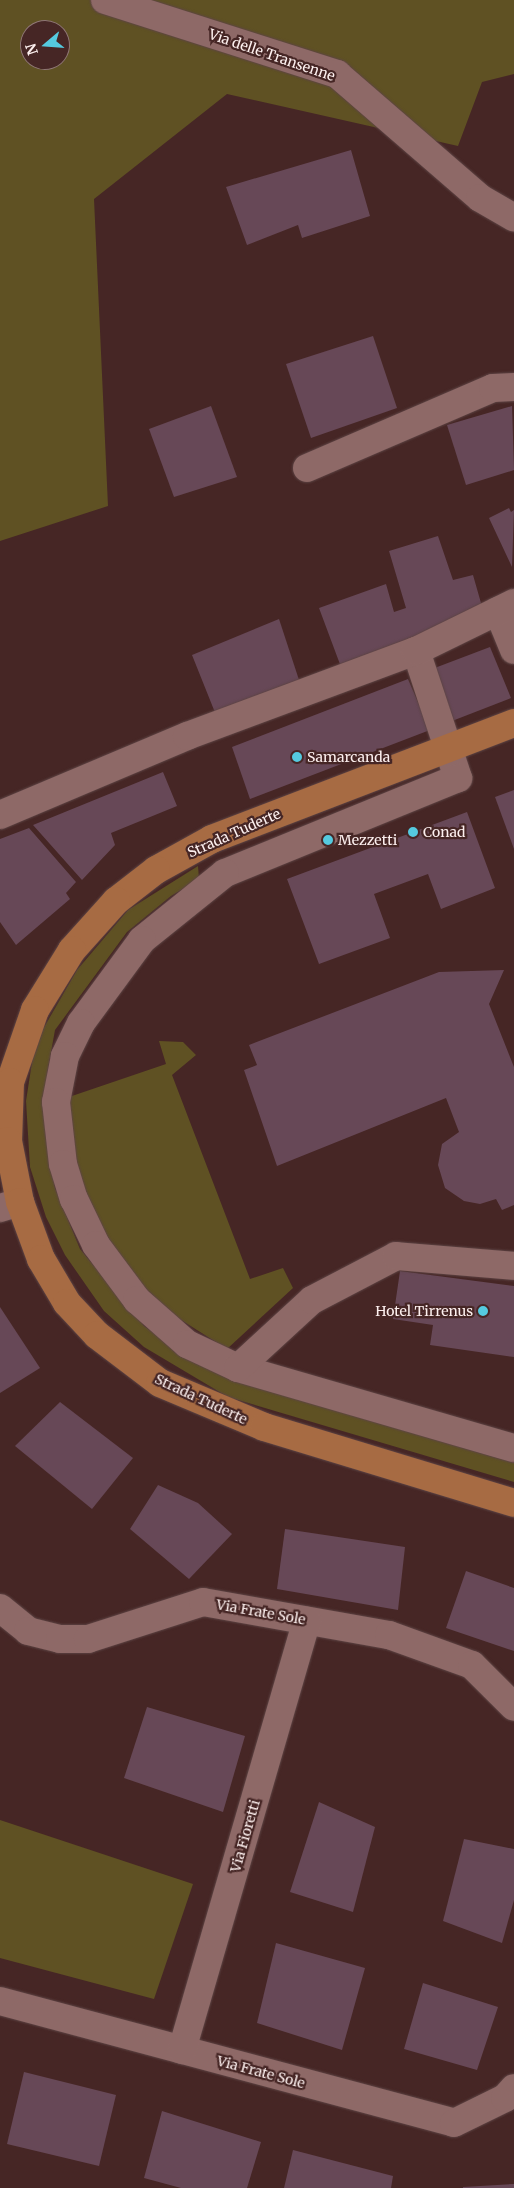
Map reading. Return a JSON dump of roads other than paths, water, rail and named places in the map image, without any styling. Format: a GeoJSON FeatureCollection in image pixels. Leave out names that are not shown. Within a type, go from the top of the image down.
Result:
{"type":"FeatureCollection","features":[{"type":"Feature","properties":{"kind":"main road","name":"Strada Tuderte"},"geometry":{"type":"LineString","coordinates":[[514,723],[212,840],[156,870],[116,901],[72,950],[36,1010],[5,1082],[10,1205],[67,1303],[98,1335],[160,1383],[264,1428],[514,1503]]}},
{"type":"Feature","properties":{"kind":"street","name":"Via delle Transenne"},"geometry":{"type":"LineString","coordinates":[[105,0],[337,74],[480,198],[514,218]]}},
{"type":"Feature","properties":{"kind":"street"},"geometry":{"type":"LineString","coordinates":[[307,468],[493,388],[514,387]]}},
{"type":"Feature","properties":{"kind":"street"},"geometry":{"type":"LineString","coordinates":[[0,815],[187,736],[416,651],[506,607],[514,650]]}},
{"type":"Feature","properties":{"kind":"street"},"geometry":{"type":"LineString","coordinates":[[416,651],[450,748],[458,778],[225,873],[142,940],[81,1023],[65,1056],[56,1102],[63,1164],[74,1199],[96,1245],[137,1300],[187,1344],[238,1368],[514,1448]]}},
{"type":"Feature","properties":{"kind":"street"},"geometry":{"type":"LineString","coordinates":[[370,780],[382,809]]}},
{"type":"Feature","properties":{"kind":"street"},"geometry":{"type":"LineString","coordinates":[[301,804],[312,838]]}},
{"type":"Feature","properties":{"kind":"street"},"geometry":{"type":"LineString","coordinates":[[212,840],[225,873]]}},
{"type":"Feature","properties":{"kind":"street"},"geometry":{"type":"LineString","coordinates":[[238,1368],[312,1300],[396,1256],[514,1266]]}},
{"type":"Feature","properties":{"kind":"street","name":"Via Frate Sole"},"geometry":{"type":"LineString","coordinates":[[0,1608],[28,1631],[60,1639],[88,1639],[203,1602],[389,1635],[472,1664],[514,1707]]}},
{"type":"Feature","properties":{"kind":"street","name":"Via Fioretti"},"geometry":{"type":"LineString","coordinates":[[182,2050],[307,1621]]}},
{"type":"Feature","properties":{"kind":"street","name":"Via Frate Sole"},"geometry":{"type":"LineString","coordinates":[[0,2001],[454,2124],[504,2098],[514,2088]]}},
{"type":"Feature","properties":{"kind":"place","name":"Samarcanda"},"geometry":{"type":"Point","coordinates":[297,757]}},
{"type":"Feature","properties":{"kind":"place","name":"Conad"},"geometry":{"type":"Point","coordinates":[413,832]}},
{"type":"Feature","properties":{"kind":"place","name":"Mezzetti"},"geometry":{"type":"Point","coordinates":[328,840]}},
{"type":"Feature","properties":{"kind":"place","name":"Hotel Tirrenus"},"geometry":{"type":"Point","coordinates":[483,1311]}}]}
